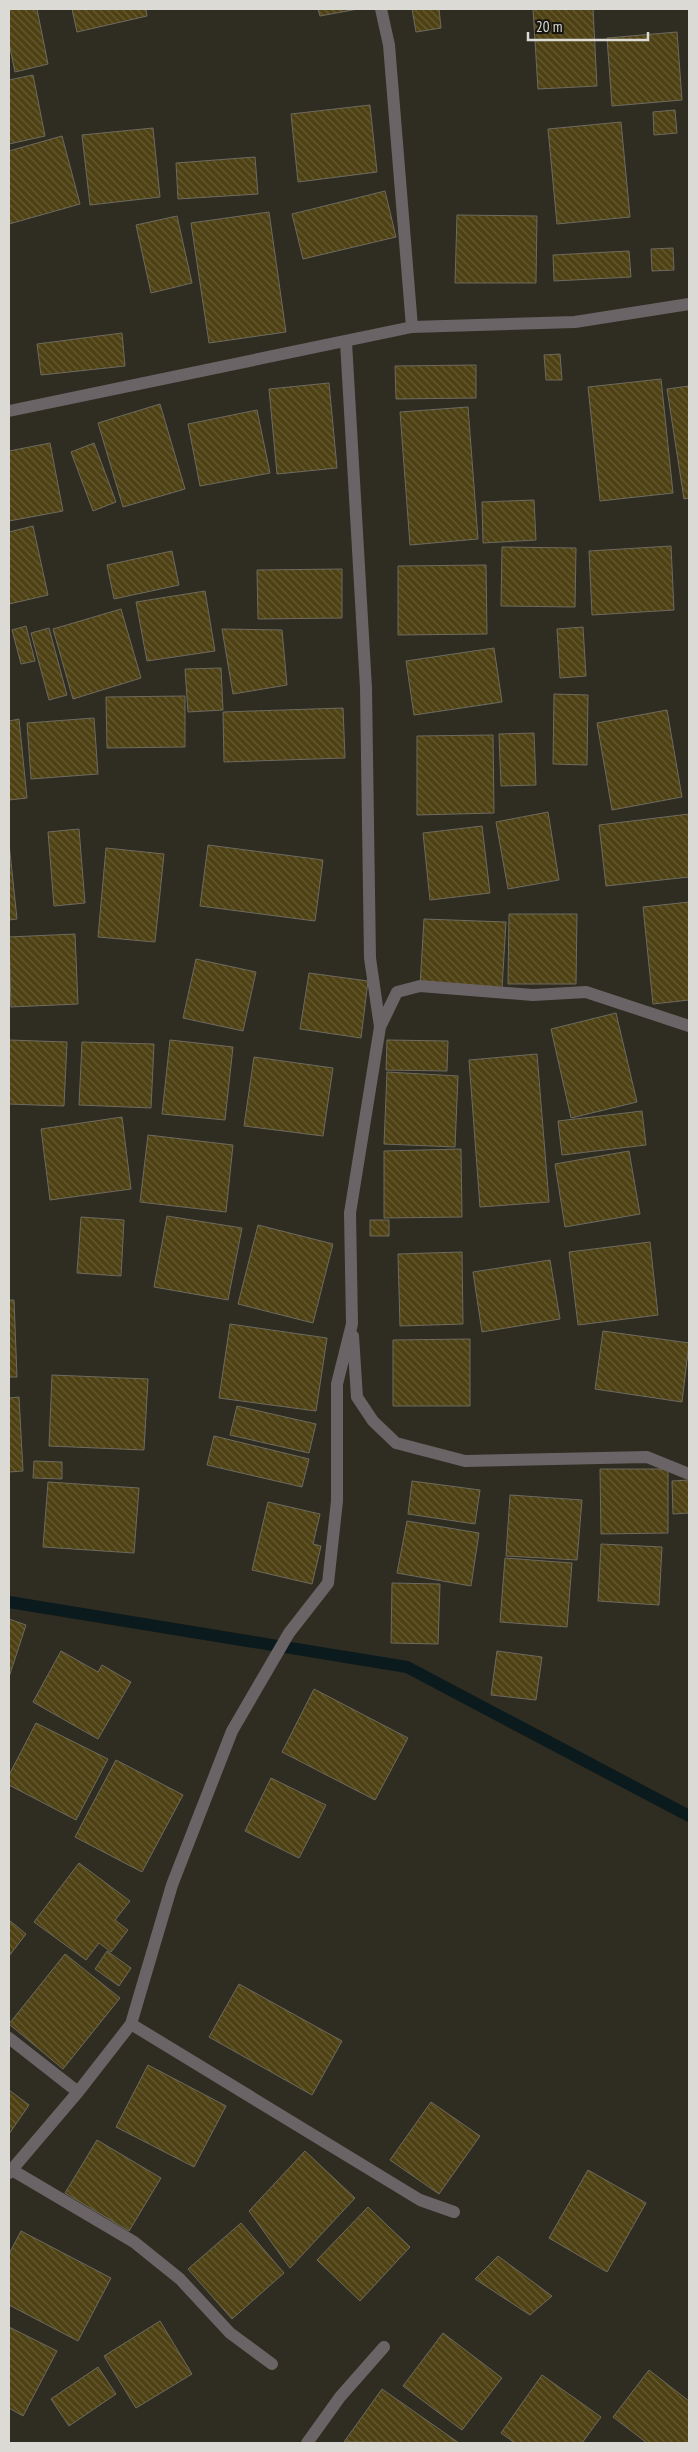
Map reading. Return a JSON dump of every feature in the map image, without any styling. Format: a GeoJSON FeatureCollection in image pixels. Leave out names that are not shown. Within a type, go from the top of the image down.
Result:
{"type":"FeatureCollection","features":[{"type":"Feature","properties":{"kind":"street"},"geometry":{"type":"LineString","coordinates":[[381,9],[389,45],[412,327]]}},
{"type":"Feature","properties":{"kind":"street"},"geometry":{"type":"LineString","coordinates":[[9,412],[412,327],[575,322],[689,304]]}},
{"type":"Feature","properties":{"kind":"street"},"geometry":{"type":"LineString","coordinates":[[346,342],[366,688],[370,958],[380,1027]]}},
{"type":"Feature","properties":{"kind":"street"},"geometry":{"type":"LineString","coordinates":[[689,1026],[586,992],[533,996],[420,986],[397,992],[380,1027],[350,1213],[352,1324],[357,1397],[373,1421],[396,1443],[464,1461],[648,1457],[689,1474]]}},
{"type":"Feature","properties":{"kind":"street"},"geometry":{"type":"LineString","coordinates":[[272,2364],[230,2333],[180,2279],[134,2242],[10,2171],[78,2092],[131,2024],[172,1885],[232,1731],[289,1633],[328,1583],[337,1501],[337,1384],[352,1324]]}},
{"type":"Feature","properties":{"kind":"street"},"geometry":{"type":"LineString","coordinates":[[131,2024],[420,2200],[454,2212]]}},
{"type":"Feature","properties":{"kind":"street"},"geometry":{"type":"LineString","coordinates":[[9,2038],[78,2092]]}},
{"type":"Feature","properties":{"kind":"street"},"geometry":{"type":"LineString","coordinates":[[307,2443],[340,2397],[384,2347]]}},
{"type":"Feature","properties":{"kind":"building"},"geometry":{"type":"Polygon","coordinates":[[[9,9],[37,9],[48,64],[15,72],[9,43],[9,9]]]}},
{"type":"Feature","properties":{"kind":"building"},"geometry":{"type":"Polygon","coordinates":[[[72,9],[146,9],[147,16],[77,32],[72,9]]]}},
{"type":"Feature","properties":{"kind":"building"},"geometry":{"type":"Polygon","coordinates":[[[318,9],[358,9],[320,16],[318,9]]]}},
{"type":"Feature","properties":{"kind":"building"},"geometry":{"type":"Polygon","coordinates":[[[412,9],[439,9],[441,28],[416,32],[412,9]]]}},
{"type":"Feature","properties":{"kind":"building"},"geometry":{"type":"Polygon","coordinates":[[[533,9],[593,9],[597,86],[538,89],[533,9]]]}},
{"type":"Feature","properties":{"kind":"building"},"geometry":{"type":"Polygon","coordinates":[[[677,32],[682,100],[612,106],[607,38],[677,32]]]}},
{"type":"Feature","properties":{"kind":"building"},"geometry":{"type":"Polygon","coordinates":[[[33,75],[45,136],[9,144],[9,80],[33,75]]]}},
{"type":"Feature","properties":{"kind":"building"},"geometry":{"type":"Polygon","coordinates":[[[370,105],[377,172],[298,182],[291,114],[370,105]]]}},
{"type":"Feature","properties":{"kind":"building"},"geometry":{"type":"Polygon","coordinates":[[[675,110],[677,133],[654,135],[653,112],[675,110]]]}},
{"type":"Feature","properties":{"kind":"building"},"geometry":{"type":"Polygon","coordinates":[[[621,122],[630,217],[557,224],[548,129],[621,122]]]}},
{"type":"Feature","properties":{"kind":"building"},"geometry":{"type":"Polygon","coordinates":[[[153,128],[160,197],[90,205],[82,135],[153,128]]]}},
{"type":"Feature","properties":{"kind":"building"},"geometry":{"type":"Polygon","coordinates":[[[62,136],[80,204],[9,224],[9,151],[62,136]]]}},
{"type":"Feature","properties":{"kind":"building"},"geometry":{"type":"Polygon","coordinates":[[[255,157],[258,194],[178,199],[176,163],[255,157]]]}},
{"type":"Feature","properties":{"kind":"building"},"geometry":{"type":"Polygon","coordinates":[[[385,191],[396,237],[303,259],[292,214],[385,191]]]}},
{"type":"Feature","properties":{"kind":"building"},"geometry":{"type":"Polygon","coordinates":[[[269,212],[286,332],[209,343],[191,223],[269,212]]]}},
{"type":"Feature","properties":{"kind":"building"},"geometry":{"type":"Polygon","coordinates":[[[457,215],[537,216],[536,283],[455,283],[457,215]]]}},
{"type":"Feature","properties":{"kind":"building"},"geometry":{"type":"Polygon","coordinates":[[[177,216],[192,283],[151,293],[136,225],[177,216]]]}},
{"type":"Feature","properties":{"kind":"building"},"geometry":{"type":"Polygon","coordinates":[[[673,248],[674,270],[652,271],[651,249],[673,248]]]}},
{"type":"Feature","properties":{"kind":"building"},"geometry":{"type":"Polygon","coordinates":[[[629,251],[631,277],[554,281],[553,255],[629,251]]]}},
{"type":"Feature","properties":{"kind":"building"},"geometry":{"type":"Polygon","coordinates":[[[122,333],[125,366],[41,375],[37,344],[122,333]]]}},
{"type":"Feature","properties":{"kind":"building"},"geometry":{"type":"Polygon","coordinates":[[[560,354],[562,380],[546,380],[544,355],[560,354]]]}},
{"type":"Feature","properties":{"kind":"building"},"geometry":{"type":"Polygon","coordinates":[[[476,365],[476,398],[396,399],[395,366],[476,365]]]}},
{"type":"Feature","properties":{"kind":"building"},"geometry":{"type":"Polygon","coordinates":[[[661,379],[673,493],[600,501],[588,387],[661,379]]]}},
{"type":"Feature","properties":{"kind":"building"},"geometry":{"type":"Polygon","coordinates":[[[329,383],[337,468],[277,474],[269,389],[329,383]]]}},
{"type":"Feature","properties":{"kind":"building"},"geometry":{"type":"Polygon","coordinates":[[[689,386],[689,498],[684,499],[667,389],[689,386]]]}},
{"type":"Feature","properties":{"kind":"building"},"geometry":{"type":"Polygon","coordinates":[[[160,404],[185,489],[123,507],[98,423],[160,404]]]}},
{"type":"Feature","properties":{"kind":"building"},"geometry":{"type":"Polygon","coordinates":[[[468,407],[478,539],[410,545],[400,412],[468,407]]]}},
{"type":"Feature","properties":{"kind":"building"},"geometry":{"type":"Polygon","coordinates":[[[257,410],[270,473],[200,486],[188,424],[257,410]]]}},
{"type":"Feature","properties":{"kind":"building"},"geometry":{"type":"Polygon","coordinates":[[[50,443],[63,511],[9,521],[9,451],[50,443]]]}},
{"type":"Feature","properties":{"kind":"building"},"geometry":{"type":"Polygon","coordinates":[[[94,443],[116,502],[93,511],[71,452],[94,443]]]}},
{"type":"Feature","properties":{"kind":"building"},"geometry":{"type":"Polygon","coordinates":[[[534,500],[536,540],[483,543],[482,502],[534,500]]]}},
{"type":"Feature","properties":{"kind":"building"},"geometry":{"type":"Polygon","coordinates":[[[33,526],[48,595],[9,604],[9,532],[33,526]]]}},
{"type":"Feature","properties":{"kind":"building"},"geometry":{"type":"Polygon","coordinates":[[[671,546],[674,610],[592,615],[589,551],[671,546]]]}},
{"type":"Feature","properties":{"kind":"building"},"geometry":{"type":"Polygon","coordinates":[[[502,547],[576,548],[575,607],[501,606],[502,547]]]}},
{"type":"Feature","properties":{"kind":"building"},"geometry":{"type":"Polygon","coordinates":[[[172,551],[179,585],[114,599],[107,565],[172,551]]]}},
{"type":"Feature","properties":{"kind":"building"},"geometry":{"type":"Polygon","coordinates":[[[486,565],[487,634],[398,635],[398,566],[486,565]]]}},
{"type":"Feature","properties":{"kind":"building"},"geometry":{"type":"Polygon","coordinates":[[[342,569],[342,618],[258,619],[257,570],[342,569]]]}},
{"type":"Feature","properties":{"kind":"building"},"geometry":{"type":"Polygon","coordinates":[[[205,591],[215,651],[147,661],[136,602],[205,591]]]}},
{"type":"Feature","properties":{"kind":"building"},"geometry":{"type":"Polygon","coordinates":[[[121,609],[141,678],[73,699],[53,629],[121,609]]]}},
{"type":"Feature","properties":{"kind":"building"},"geometry":{"type":"Polygon","coordinates":[[[26,626],[35,661],[21,664],[12,630],[26,626]]]}},
{"type":"Feature","properties":{"kind":"building"},"geometry":{"type":"Polygon","coordinates":[[[583,627],[586,676],[560,678],[557,629],[583,627]]]}},
{"type":"Feature","properties":{"kind":"building"},"geometry":{"type":"Polygon","coordinates":[[[49,628],[67,695],[49,700],[31,633],[49,628]]]}},
{"type":"Feature","properties":{"kind":"building"},"geometry":{"type":"Polygon","coordinates":[[[222,629],[282,630],[287,685],[233,694],[222,629]]]}},
{"type":"Feature","properties":{"kind":"building"},"geometry":{"type":"Polygon","coordinates":[[[494,648],[502,702],[414,715],[406,661],[494,648]]]}},
{"type":"Feature","properties":{"kind":"building"},"geometry":{"type":"Polygon","coordinates":[[[221,668],[223,710],[188,712],[185,669],[221,668]]]}},
{"type":"Feature","properties":{"kind":"building"},"geometry":{"type":"Polygon","coordinates":[[[554,694],[588,695],[587,765],[553,764],[554,694]]]}},
{"type":"Feature","properties":{"kind":"building"},"geometry":{"type":"Polygon","coordinates":[[[185,696],[185,747],[107,748],[106,697],[185,696]]]}},
{"type":"Feature","properties":{"kind":"building"},"geometry":{"type":"Polygon","coordinates":[[[343,708],[345,758],[224,762],[223,712],[343,708]]]}},
{"type":"Feature","properties":{"kind":"building"},"geometry":{"type":"Polygon","coordinates":[[[667,710],[682,797],[612,810],[597,723],[667,710]]]}},
{"type":"Feature","properties":{"kind":"building"},"geometry":{"type":"Polygon","coordinates":[[[94,718],[98,774],[31,779],[27,723],[94,718]]]}},
{"type":"Feature","properties":{"kind":"building"},"geometry":{"type":"Polygon","coordinates":[[[19,719],[27,798],[9,800],[9,721],[19,719]]]}},
{"type":"Feature","properties":{"kind":"building"},"geometry":{"type":"Polygon","coordinates":[[[534,733],[536,785],[501,786],[499,734],[534,733]]]}},
{"type":"Feature","properties":{"kind":"building"},"geometry":{"type":"Polygon","coordinates":[[[493,735],[494,813],[417,815],[417,736],[493,735]]]}},
{"type":"Feature","properties":{"kind":"building"},"geometry":{"type":"Polygon","coordinates":[[[548,812],[559,880],[508,889],[496,822],[548,812]]]}},
{"type":"Feature","properties":{"kind":"building"},"geometry":{"type":"Polygon","coordinates":[[[689,814],[689,877],[606,886],[599,825],[689,814]]]}},
{"type":"Feature","properties":{"kind":"building"},"geometry":{"type":"Polygon","coordinates":[[[482,826],[490,893],[430,900],[423,833],[482,826]]]}},
{"type":"Feature","properties":{"kind":"building"},"geometry":{"type":"Polygon","coordinates":[[[79,829],[85,903],[54,906],[48,832],[79,829]]]}},
{"type":"Feature","properties":{"kind":"building"},"geometry":{"type":"Polygon","coordinates":[[[9,843],[17,919],[9,920],[9,843]]]}},
{"type":"Feature","properties":{"kind":"building"},"geometry":{"type":"Polygon","coordinates":[[[208,845],[323,860],[315,921],[200,906],[208,845]]]}},
{"type":"Feature","properties":{"kind":"building"},"geometry":{"type":"Polygon","coordinates":[[[106,848],[164,854],[155,942],[98,937],[106,848]]]}},
{"type":"Feature","properties":{"kind":"building"},"geometry":{"type":"Polygon","coordinates":[[[689,902],[689,1000],[653,1004],[643,907],[689,902]]]}},
{"type":"Feature","properties":{"kind":"building"},"geometry":{"type":"Polygon","coordinates":[[[509,914],[577,914],[576,984],[508,984],[509,914]]]}},
{"type":"Feature","properties":{"kind":"building"},"geometry":{"type":"Polygon","coordinates":[[[424,919],[506,922],[502,989],[420,986],[424,919]]]}},
{"type":"Feature","properties":{"kind":"building"},"geometry":{"type":"Polygon","coordinates":[[[75,934],[78,1004],[11,1007],[9,937],[75,934]]]}},
{"type":"Feature","properties":{"kind":"building"},"geometry":{"type":"Polygon","coordinates":[[[196,959],[256,972],[243,1031],[183,1018],[196,959]]]}},
{"type":"Feature","properties":{"kind":"building"},"geometry":{"type":"Polygon","coordinates":[[[309,973],[368,981],[361,1038],[300,1029],[309,973]]]}},
{"type":"Feature","properties":{"kind":"building"},"geometry":{"type":"Polygon","coordinates":[[[616,1013],[637,1102],[571,1118],[551,1029],[616,1013]]]}},
{"type":"Feature","properties":{"kind":"building"},"geometry":{"type":"Polygon","coordinates":[[[9,1040],[67,1042],[64,1106],[9,1104],[9,1040]]]}},
{"type":"Feature","properties":{"kind":"building"},"geometry":{"type":"Polygon","coordinates":[[[170,1040],[233,1047],[225,1120],[162,1114],[170,1040]]]}},
{"type":"Feature","properties":{"kind":"building"},"geometry":{"type":"Polygon","coordinates":[[[387,1040],[448,1041],[447,1071],[386,1070],[387,1040]]]}},
{"type":"Feature","properties":{"kind":"building"},"geometry":{"type":"Polygon","coordinates":[[[82,1042],[154,1044],[151,1108],[79,1105],[82,1042]]]}},
{"type":"Feature","properties":{"kind":"building"},"geometry":{"type":"Polygon","coordinates":[[[537,1054],[549,1202],[480,1207],[469,1060],[537,1054]]]}},
{"type":"Feature","properties":{"kind":"building"},"geometry":{"type":"Polygon","coordinates":[[[254,1057],[333,1068],[323,1136],[244,1126],[254,1057]]]}},
{"type":"Feature","properties":{"kind":"building"},"geometry":{"type":"Polygon","coordinates":[[[387,1072],[458,1076],[455,1147],[384,1144],[387,1072]]]}},
{"type":"Feature","properties":{"kind":"building"},"geometry":{"type":"Polygon","coordinates":[[[642,1111],[646,1145],[562,1155],[558,1121],[642,1111]]]}},
{"type":"Feature","properties":{"kind":"building"},"geometry":{"type":"Polygon","coordinates":[[[122,1117],[131,1189],[50,1200],[41,1129],[122,1117]]]}},
{"type":"Feature","properties":{"kind":"building"},"geometry":{"type":"Polygon","coordinates":[[[148,1135],[233,1145],[226,1212],[140,1202],[148,1135]]]}},
{"type":"Feature","properties":{"kind":"building"},"geometry":{"type":"Polygon","coordinates":[[[461,1149],[462,1217],[384,1218],[384,1151],[461,1149]]]}},
{"type":"Feature","properties":{"kind":"building"},"geometry":{"type":"Polygon","coordinates":[[[629,1151],[640,1214],[565,1227],[555,1164],[629,1151]]]}},
{"type":"Feature","properties":{"kind":"building"},"geometry":{"type":"Polygon","coordinates":[[[167,1216],[242,1228],[228,1300],[154,1287],[167,1216]]]}},
{"type":"Feature","properties":{"kind":"building"},"geometry":{"type":"Polygon","coordinates":[[[81,1217],[124,1220],[121,1276],[77,1273],[81,1217]]]}},
{"type":"Feature","properties":{"kind":"building"},"geometry":{"type":"Polygon","coordinates":[[[370,1220],[389,1220],[389,1236],[370,1236],[370,1220]]]}},
{"type":"Feature","properties":{"kind":"building"},"geometry":{"type":"Polygon","coordinates":[[[258,1225],[333,1244],[313,1323],[238,1304],[258,1225]]]}},
{"type":"Feature","properties":{"kind":"building"},"geometry":{"type":"Polygon","coordinates":[[[650,1242],[658,1315],[578,1325],[569,1252],[650,1242]]]}},
{"type":"Feature","properties":{"kind":"building"},"geometry":{"type":"Polygon","coordinates":[[[462,1252],[463,1324],[400,1326],[398,1254],[462,1252]]]}},
{"type":"Feature","properties":{"kind":"building"},"geometry":{"type":"Polygon","coordinates":[[[550,1260],[560,1319],[482,1332],[473,1272],[550,1260]]]}},
{"type":"Feature","properties":{"kind":"building"},"geometry":{"type":"Polygon","coordinates":[[[9,1300],[14,1300],[17,1377],[9,1377],[9,1300]]]}},
{"type":"Feature","properties":{"kind":"building"},"geometry":{"type":"Polygon","coordinates":[[[230,1324],[327,1338],[316,1411],[219,1398],[230,1324]]]}},
{"type":"Feature","properties":{"kind":"building"},"geometry":{"type":"Polygon","coordinates":[[[603,1331],[689,1343],[682,1402],[595,1389],[603,1331]]]}},
{"type":"Feature","properties":{"kind":"building"},"geometry":{"type":"Polygon","coordinates":[[[470,1339],[470,1406],[393,1406],[393,1340],[470,1339]]]}},
{"type":"Feature","properties":{"kind":"building"},"geometry":{"type":"Polygon","coordinates":[[[52,1375],[148,1379],[144,1450],[49,1446],[52,1375]]]}},
{"type":"Feature","properties":{"kind":"building"},"geometry":{"type":"Polygon","coordinates":[[[19,1397],[23,1471],[9,1472],[9,1398],[19,1397]]]}},
{"type":"Feature","properties":{"kind":"building"},"geometry":{"type":"Polygon","coordinates":[[[237,1406],[316,1424],[309,1453],[230,1435],[237,1406]]]}},
{"type":"Feature","properties":{"kind":"building"},"geometry":{"type":"Polygon","coordinates":[[[214,1436],[309,1459],[302,1487],[207,1465],[214,1436]]]}},
{"type":"Feature","properties":{"kind":"building"},"geometry":{"type":"Polygon","coordinates":[[[34,1461],[62,1462],[62,1479],[33,1478],[34,1461]]]}},
{"type":"Feature","properties":{"kind":"building"},"geometry":{"type":"Polygon","coordinates":[[[600,1469],[668,1469],[668,1533],[601,1534],[600,1469]]]}},
{"type":"Feature","properties":{"kind":"building"},"geometry":{"type":"Polygon","coordinates":[[[689,1480],[689,1513],[673,1514],[672,1481],[689,1480]]]}},
{"type":"Feature","properties":{"kind":"building"},"geometry":{"type":"Polygon","coordinates":[[[412,1481],[480,1490],[475,1524],[408,1514],[412,1481]]]}},
{"type":"Feature","properties":{"kind":"building"},"geometry":{"type":"Polygon","coordinates":[[[48,1482],[139,1488],[134,1553],[43,1547],[48,1482]]]}},
{"type":"Feature","properties":{"kind":"building"},"geometry":{"type":"Polygon","coordinates":[[[510,1495],[582,1500],[577,1560],[506,1556],[510,1495]]]}},
{"type":"Feature","properties":{"kind":"building"},"geometry":{"type":"Polygon","coordinates":[[[268,1502],[320,1514],[313,1544],[321,1546],[312,1584],[252,1570],[268,1502]]]}},
{"type":"Feature","properties":{"kind":"building"},"geometry":{"type":"Polygon","coordinates":[[[407,1521],[479,1533],[471,1586],[397,1573],[407,1521]]]}},
{"type":"Feature","properties":{"kind":"building"},"geometry":{"type":"Polygon","coordinates":[[[601,1544],[662,1547],[659,1605],[598,1601],[601,1544]]]}},
{"type":"Feature","properties":{"kind":"building"},"geometry":{"type":"Polygon","coordinates":[[[505,1558],[572,1563],[567,1627],[500,1622],[505,1558]]]}},
{"type":"Feature","properties":{"kind":"building"},"geometry":{"type":"Polygon","coordinates":[[[392,1583],[440,1584],[438,1644],[391,1643],[392,1583]]]}},
{"type":"Feature","properties":{"kind":"building"},"geometry":{"type":"Polygon","coordinates":[[[9,1619],[26,1625],[9,1677],[9,1619]]]}},
{"type":"Feature","properties":{"kind":"building"},"geometry":{"type":"Polygon","coordinates":[[[61,1651],[98,1672],[102,1665],[131,1682],[98,1739],[33,1702],[61,1651]]]}},
{"type":"Feature","properties":{"kind":"building"},"geometry":{"type":"Polygon","coordinates":[[[497,1651],[542,1657],[536,1700],[491,1695],[497,1651]]]}},
{"type":"Feature","properties":{"kind":"building"},"geometry":{"type":"Polygon","coordinates":[[[314,1689],[408,1738],[375,1800],[282,1752],[314,1689]]]}},
{"type":"Feature","properties":{"kind":"building"},"geometry":{"type":"Polygon","coordinates":[[[36,1723],[108,1759],[76,1820],[9,1785],[9,1775],[36,1723]]]}},
{"type":"Feature","properties":{"kind":"building"},"geometry":{"type":"Polygon","coordinates":[[[116,1760],[183,1795],[142,1872],[75,1837],[116,1760]]]}},
{"type":"Feature","properties":{"kind":"building"},"geometry":{"type":"Polygon","coordinates":[[[271,1778],[326,1805],[299,1858],[245,1831],[271,1778]]]}},
{"type":"Feature","properties":{"kind":"building"},"geometry":{"type":"Polygon","coordinates":[[[79,1863],[130,1901],[115,1920],[128,1930],[111,1952],[99,1943],[86,1960],[34,1922],[79,1863]]]}},
{"type":"Feature","properties":{"kind":"building"},"geometry":{"type":"Polygon","coordinates":[[[9,1920],[26,1934],[9,1956],[9,1920]]]}},
{"type":"Feature","properties":{"kind":"building"},"geometry":{"type":"Polygon","coordinates":[[[107,1951],[131,1968],[119,1986],[95,1969],[107,1951]]]}},
{"type":"Feature","properties":{"kind":"building"},"geometry":{"type":"Polygon","coordinates":[[[65,1954],[120,1998],[63,2069],[9,2024],[65,1954]]]}},
{"type":"Feature","properties":{"kind":"building"},"geometry":{"type":"Polygon","coordinates":[[[239,1984],[342,2041],[312,2095],[209,2037],[239,1984]]]}},
{"type":"Feature","properties":{"kind":"building"},"geometry":{"type":"Polygon","coordinates":[[[148,2065],[226,2106],[194,2167],[116,2127],[148,2065]]]}},
{"type":"Feature","properties":{"kind":"building"},"geometry":{"type":"Polygon","coordinates":[[[9,2090],[29,2105],[9,2134],[9,2090]]]}},
{"type":"Feature","properties":{"kind":"building"},"geometry":{"type":"Polygon","coordinates":[[[431,2102],[480,2136],[439,2194],[390,2160],[431,2102]]]}},
{"type":"Feature","properties":{"kind":"building"},"geometry":{"type":"Polygon","coordinates":[[[97,2140],[161,2178],[129,2231],[65,2193],[97,2140]]]}},
{"type":"Feature","properties":{"kind":"building"},"geometry":{"type":"Polygon","coordinates":[[[305,2151],[355,2198],[290,2268],[249,2211],[305,2151]]]}},
{"type":"Feature","properties":{"kind":"building"},"geometry":{"type":"Polygon","coordinates":[[[588,2170],[646,2203],[607,2272],[549,2238],[588,2170]]]}},
{"type":"Feature","properties":{"kind":"building"},"geometry":{"type":"Polygon","coordinates":[[[368,2207],[410,2247],[360,2301],[317,2260],[368,2207]]]}},
{"type":"Feature","properties":{"kind":"building"},"geometry":{"type":"Polygon","coordinates":[[[241,2223],[284,2273],[232,2319],[188,2269],[241,2223]]]}},
{"type":"Feature","properties":{"kind":"building"},"geometry":{"type":"Polygon","coordinates":[[[21,2231],[111,2278],[78,2341],[9,2305],[9,2254],[21,2231]]]}},
{"type":"Feature","properties":{"kind":"building"},"geometry":{"type":"Polygon","coordinates":[[[498,2256],[552,2296],[530,2315],[475,2279],[498,2256]]]}},
{"type":"Feature","properties":{"kind":"building"},"geometry":{"type":"Polygon","coordinates":[[[160,2321],[192,2374],[136,2408],[104,2356],[160,2321]]]}},
{"type":"Feature","properties":{"kind":"building"},"geometry":{"type":"Polygon","coordinates":[[[9,2327],[57,2351],[23,2416],[9,2408],[9,2327]]]}},
{"type":"Feature","properties":{"kind":"building"},"geometry":{"type":"Polygon","coordinates":[[[443,2333],[502,2378],[462,2430],[403,2386],[443,2333]]]}},
{"type":"Feature","properties":{"kind":"building"},"geometry":{"type":"Polygon","coordinates":[[[98,2367],[116,2394],[69,2426],[51,2399],[98,2367]]]}},
{"type":"Feature","properties":{"kind":"building"},"geometry":{"type":"Polygon","coordinates":[[[649,2370],[689,2401],[689,2443],[647,2443],[613,2417],[649,2370]]]}},
{"type":"Feature","properties":{"kind":"building"},"geometry":{"type":"Polygon","coordinates":[[[542,2375],[601,2417],[582,2443],[515,2443],[501,2433],[542,2375]]]}},
{"type":"Feature","properties":{"kind":"building"},"geometry":{"type":"Polygon","coordinates":[[[382,2389],[459,2443],[344,2442],[382,2389]]]}},
{"type":"Feature","properties":{"kind":"waterway"},"geometry":{"type":"LineString","coordinates":[[9,1602],[407,1667],[689,1816]]}}]}
